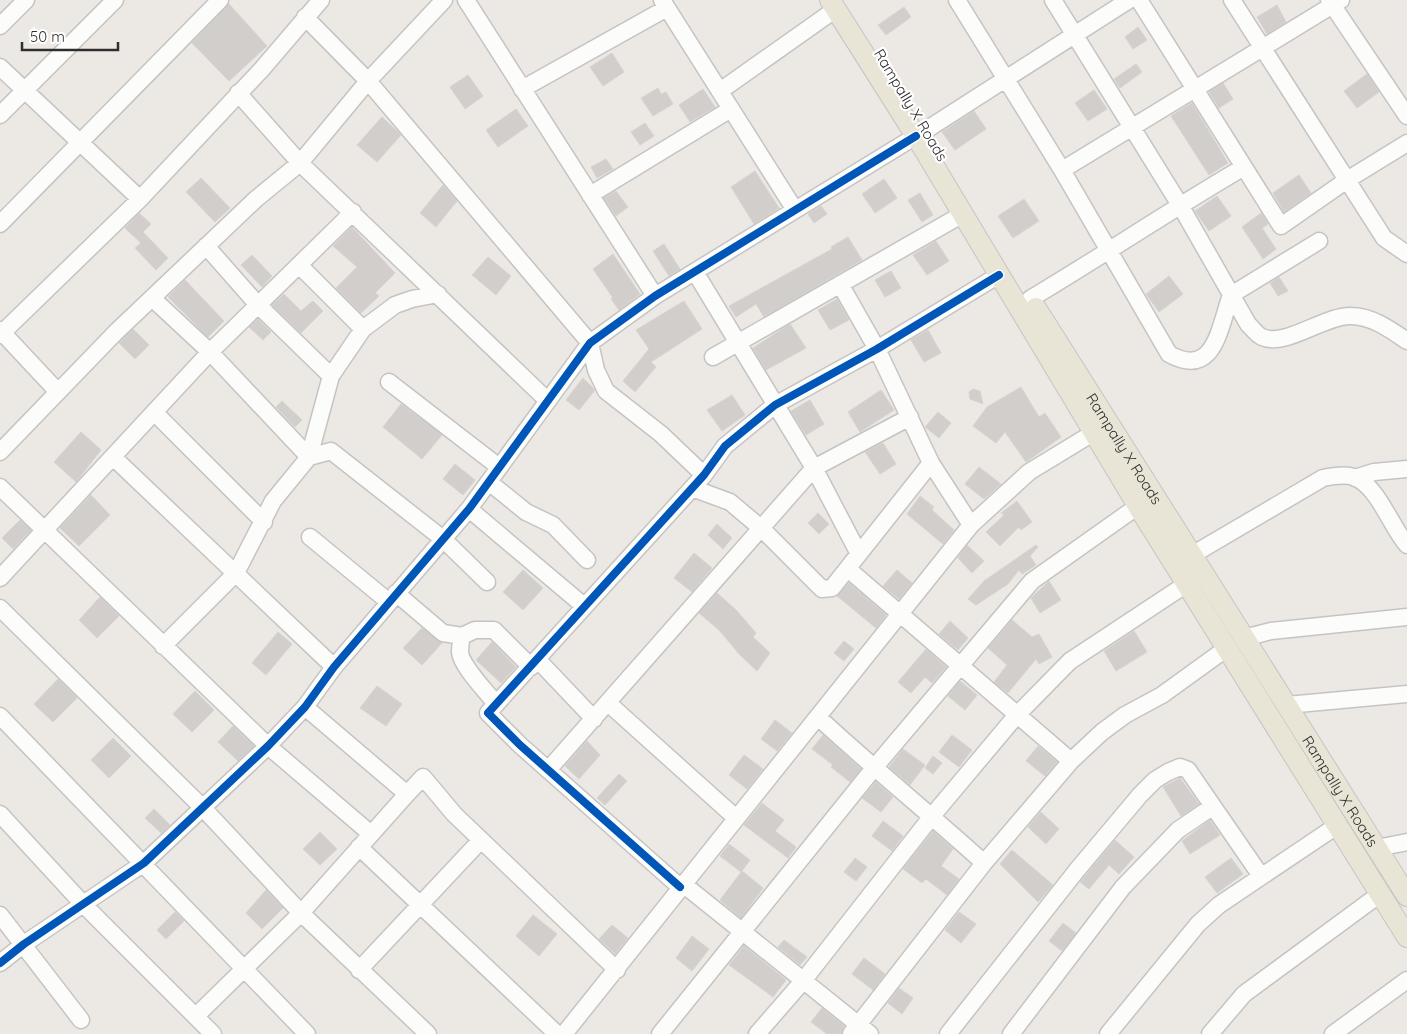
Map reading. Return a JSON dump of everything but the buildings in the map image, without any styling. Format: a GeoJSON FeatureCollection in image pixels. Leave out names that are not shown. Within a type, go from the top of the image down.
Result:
{"type":"FeatureCollection","features":[{"type":"Feature","properties":{"kind":"main road"},"geometry":{"type":"LineString","coordinates":[[838,3],[921,133],[963,214],[1093,433],[1138,506],[1169,536],[1188,583],[1407,936]]}},
{"type":"Feature","properties":{"kind":"main road","name":"Rampally X Roads"},"geometry":{"type":"LineString","coordinates":[[921,133],[1030,298],[1169,536],[1192,555],[1407,896]]}},
{"type":"Feature","properties":{"kind":"street"},"geometry":{"type":"LineString","coordinates":[[0,26],[26,0]]}},
{"type":"Feature","properties":{"kind":"street"},"geometry":{"type":"LineString","coordinates":[[0,114],[115,0]]}},
{"type":"Feature","properties":{"kind":"street"},"geometry":{"type":"LineString","coordinates":[[58,392],[1,332],[140,199],[262,69],[321,0]]}},
{"type":"Feature","properties":{"kind":"street"},"geometry":{"type":"LineString","coordinates":[[0,452],[206,246],[256,199],[300,164],[368,81],[444,0]]}},
{"type":"Feature","properties":{"kind":"street"},"geometry":{"type":"LineString","coordinates":[[466,0],[655,296]]}},
{"type":"Feature","properties":{"kind":"street"},"geometry":{"type":"LineString","coordinates":[[957,0],[1062,170],[1169,354],[1182,362],[1193,363],[1203,358],[1215,343],[1231,295],[1318,241]]}},
{"type":"Feature","properties":{"kind":"street"},"geometry":{"type":"LineString","coordinates":[[1053,0],[1180,205],[1248,324],[1262,337],[1276,339],[1335,318],[1352,316],[1378,322],[1407,341]]}},
{"type":"Feature","properties":{"kind":"street"},"geometry":{"type":"LineString","coordinates":[[0,964],[24,944],[144,863],[268,746],[305,707],[334,667],[469,510],[590,343],[655,296],[921,133],[1129,0]]}},
{"type":"Feature","properties":{"kind":"street"},"geometry":{"type":"LineString","coordinates":[[1139,0],[1281,226],[1347,180],[1407,143]]}},
{"type":"Feature","properties":{"kind":"street"},"geometry":{"type":"LineString","coordinates":[[1232,0],[1384,238],[1407,254]]}},
{"type":"Feature","properties":{"kind":"street"},"geometry":{"type":"LineString","coordinates":[[1062,170],[1263,49],[1334,2],[1407,116]]}},
{"type":"Feature","properties":{"kind":"street"},"geometry":{"type":"LineString","coordinates":[[0,224],[79,144],[210,3]]}},
{"type":"Feature","properties":{"kind":"street"},"geometry":{"type":"LineString","coordinates":[[720,91],[838,3]]}},
{"type":"Feature","properties":{"kind":"street"},"geometry":{"type":"LineString","coordinates":[[522,89],[664,4],[795,210]]}},
{"type":"Feature","properties":{"kind":"street"},"geometry":{"type":"LineString","coordinates":[[306,18],[368,81],[590,343],[596,370],[606,391],[661,434],[704,475]]}},
{"type":"Feature","properties":{"kind":"street"},"geometry":{"type":"LineString","coordinates":[[0,67],[79,144],[140,199]]}},
{"type":"Feature","properties":{"kind":"street"},"geometry":{"type":"LineString","coordinates":[[238,93],[300,164],[353,212],[548,401]]}},
{"type":"Feature","properties":{"kind":"street"},"geometry":{"type":"LineString","coordinates":[[590,195],[731,109]]}},
{"type":"Feature","properties":{"kind":"street"},"geometry":{"type":"LineString","coordinates":[[1030,298],[1244,167]]}},
{"type":"Feature","properties":{"kind":"street"},"geometry":{"type":"LineString","coordinates":[[0,578],[210,352],[353,212]]}},
{"type":"Feature","properties":{"kind":"street"},"geometry":{"type":"LineString","coordinates":[[713,358],[963,214]]}},
{"type":"Feature","properties":{"kind":"street"},"geometry":{"type":"LineString","coordinates":[[206,246],[258,305],[331,376]]}},
{"type":"Feature","properties":{"kind":"street"},"geometry":{"type":"LineString","coordinates":[[299,265],[363,329]]}},
{"type":"Feature","properties":{"kind":"street"},"geometry":{"type":"LineString","coordinates":[[695,272],[814,468],[859,554]]}},
{"type":"Feature","properties":{"kind":"street"},"geometry":{"type":"LineString","coordinates":[[999,275],[877,349],[775,405],[725,446],[704,475],[488,713],[548,770],[681,886],[743,932],[860,1031],[984,863],[1071,761],[1102,732],[1125,715],[1162,695],[1227,648]]}},
{"type":"Feature","properties":{"kind":"street"},"geometry":{"type":"LineString","coordinates":[[840,284],[877,349],[931,463],[971,526]]}},
{"type":"Feature","properties":{"kind":"street"},"geometry":{"type":"LineString","coordinates":[[163,646],[236,573],[264,522],[273,501],[309,457],[331,376],[363,329],[395,305],[412,299],[438,294]]}},
{"type":"Feature","properties":{"kind":"street"},"geometry":{"type":"LineString","coordinates":[[152,298],[210,352],[309,457]]}},
{"type":"Feature","properties":{"kind":"street"},"geometry":{"type":"LineString","coordinates":[[390,382],[499,467]]}},
{"type":"Feature","properties":{"kind":"street"},"geometry":{"type":"LineString","coordinates":[[154,412],[264,522]]}},
{"type":"Feature","properties":{"kind":"street"},"geometry":{"type":"LineString","coordinates":[[548,770],[814,468],[910,417]]}},
{"type":"Feature","properties":{"kind":"street"},"geometry":{"type":"LineString","coordinates":[[564,1034],[971,526],[1029,472],[1093,433]]}},
{"type":"Feature","properties":{"kind":"street"},"geometry":{"type":"LineString","coordinates":[[309,457],[331,451],[443,539],[487,582]]}},
{"type":"Feature","properties":{"kind":"street"},"geometry":{"type":"LineString","coordinates":[[113,457],[334,667]]}},
{"type":"Feature","properties":{"kind":"street"},"geometry":{"type":"LineString","coordinates":[[692,488],[730,502],[762,529],[822,589],[832,588],[931,463]]}},
{"type":"Feature","properties":{"kind":"street"},"geometry":{"type":"LineString","coordinates":[[1192,555],[1323,478],[1338,476],[1355,478],[1374,472],[1407,469]]}},
{"type":"Feature","properties":{"kind":"street"},"geometry":{"type":"LineString","coordinates":[[1355,478],[1371,489],[1407,545]]}},
{"type":"Feature","properties":{"kind":"street"},"geometry":{"type":"LineString","coordinates":[[489,482],[526,512],[554,525],[587,560]]}},
{"type":"Feature","properties":{"kind":"street"},"geometry":{"type":"LineString","coordinates":[[0,486],[44,531],[268,746],[372,834]]}},
{"type":"Feature","properties":{"kind":"street"},"geometry":{"type":"LineString","coordinates":[[660,1034],[874,768],[1032,581],[1138,506]]}},
{"type":"Feature","properties":{"kind":"street"},"geometry":{"type":"LineString","coordinates":[[469,510],[584,606]]}},
{"type":"Feature","properties":{"kind":"street"},"geometry":{"type":"LineString","coordinates":[[310,536],[393,598],[443,632],[462,636],[475,630],[494,630],[534,663],[594,719]]}},
{"type":"Feature","properties":{"kind":"street"},"geometry":{"type":"LineString","coordinates":[[848,568],[960,664],[1016,716],[1071,761]]}},
{"type":"Feature","properties":{"kind":"street"},"geometry":{"type":"LineString","coordinates":[[758,1034],[803,981],[932,816],[1016,716],[1070,661],[1188,583]]}},
{"type":"Feature","properties":{"kind":"street"},"geometry":{"type":"LineString","coordinates":[[0,608],[202,808],[301,913],[428,1034]]}},
{"type":"Feature","properties":{"kind":"street"},"geometry":{"type":"LineString","coordinates":[[1244,638],[1271,631],[1407,617]]}},
{"type":"Feature","properties":{"kind":"street"},"geometry":{"type":"LineString","coordinates":[[462,636],[460,653],[465,667],[481,683],[496,704]]}},
{"type":"Feature","properties":{"kind":"street"},"geometry":{"type":"LineString","coordinates":[[1287,705],[1407,694]]}},
{"type":"Feature","properties":{"kind":"street"},"geometry":{"type":"LineString","coordinates":[[608,703],[736,818]]}},
{"type":"Feature","properties":{"kind":"street"},"geometry":{"type":"LineString","coordinates":[[305,707],[407,794]]}},
{"type":"Feature","properties":{"kind":"street"},"geometry":{"type":"LineString","coordinates":[[0,716],[307,1034]]}},
{"type":"Feature","properties":{"kind":"street"},"geometry":{"type":"LineString","coordinates":[[819,718],[984,863]]}},
{"type":"Feature","properties":{"kind":"street"},"geometry":{"type":"LineString","coordinates":[[948,1034],[1106,833],[1155,780],[1168,772],[1184,767],[1190,772],[1212,808],[1261,876]]}},
{"type":"Feature","properties":{"kind":"street"},"geometry":{"type":"LineString","coordinates":[[196,1016],[301,913],[423,777],[454,814],[617,970]]}},
{"type":"Feature","properties":{"kind":"street"},"geometry":{"type":"LineString","coordinates":[[1011,1034],[1123,887],[1178,830],[1212,808]]}},
{"type":"Feature","properties":{"kind":"street"},"geometry":{"type":"LineString","coordinates":[[0,814],[84,904],[213,1034]]}},
{"type":"Feature","properties":{"kind":"street"},"geometry":{"type":"LineString","coordinates":[[1108,1034],[1198,924],[1219,905],[1338,825]]}},
{"type":"Feature","properties":{"kind":"street"},"geometry":{"type":"LineString","coordinates":[[359,970],[481,840]]}},
{"type":"Feature","properties":{"kind":"street"},"geometry":{"type":"LineString","coordinates":[[1376,848],[1407,842]]}},
{"type":"Feature","properties":{"kind":"street"},"geometry":{"type":"LineString","coordinates":[[359,848],[557,1034]]}},
{"type":"Feature","properties":{"kind":"street"},"geometry":{"type":"LineString","coordinates":[[1210,1034],[1244,994],[1380,894]]}},
{"type":"Feature","properties":{"kind":"street"},"geometry":{"type":"LineString","coordinates":[[0,915],[81,1020]]}},
{"type":"Feature","properties":{"kind":"street"},"geometry":{"type":"LineString","coordinates":[[1333,1034],[1407,980]]}},
{"type":"Feature","properties":{"kind":"cycle path"},"geometry":{"type":"LineString","coordinates":[[0,963],[24,944],[144,863],[268,746],[305,707],[334,667],[469,509],[590,343],[655,296],[916,136]]}},
{"type":"Feature","properties":{"kind":"cycle path"},"geometry":{"type":"LineString","coordinates":[[680,887],[520,745],[488,713],[704,475],[725,446],[775,405],[877,349],[999,275]]}}]}
